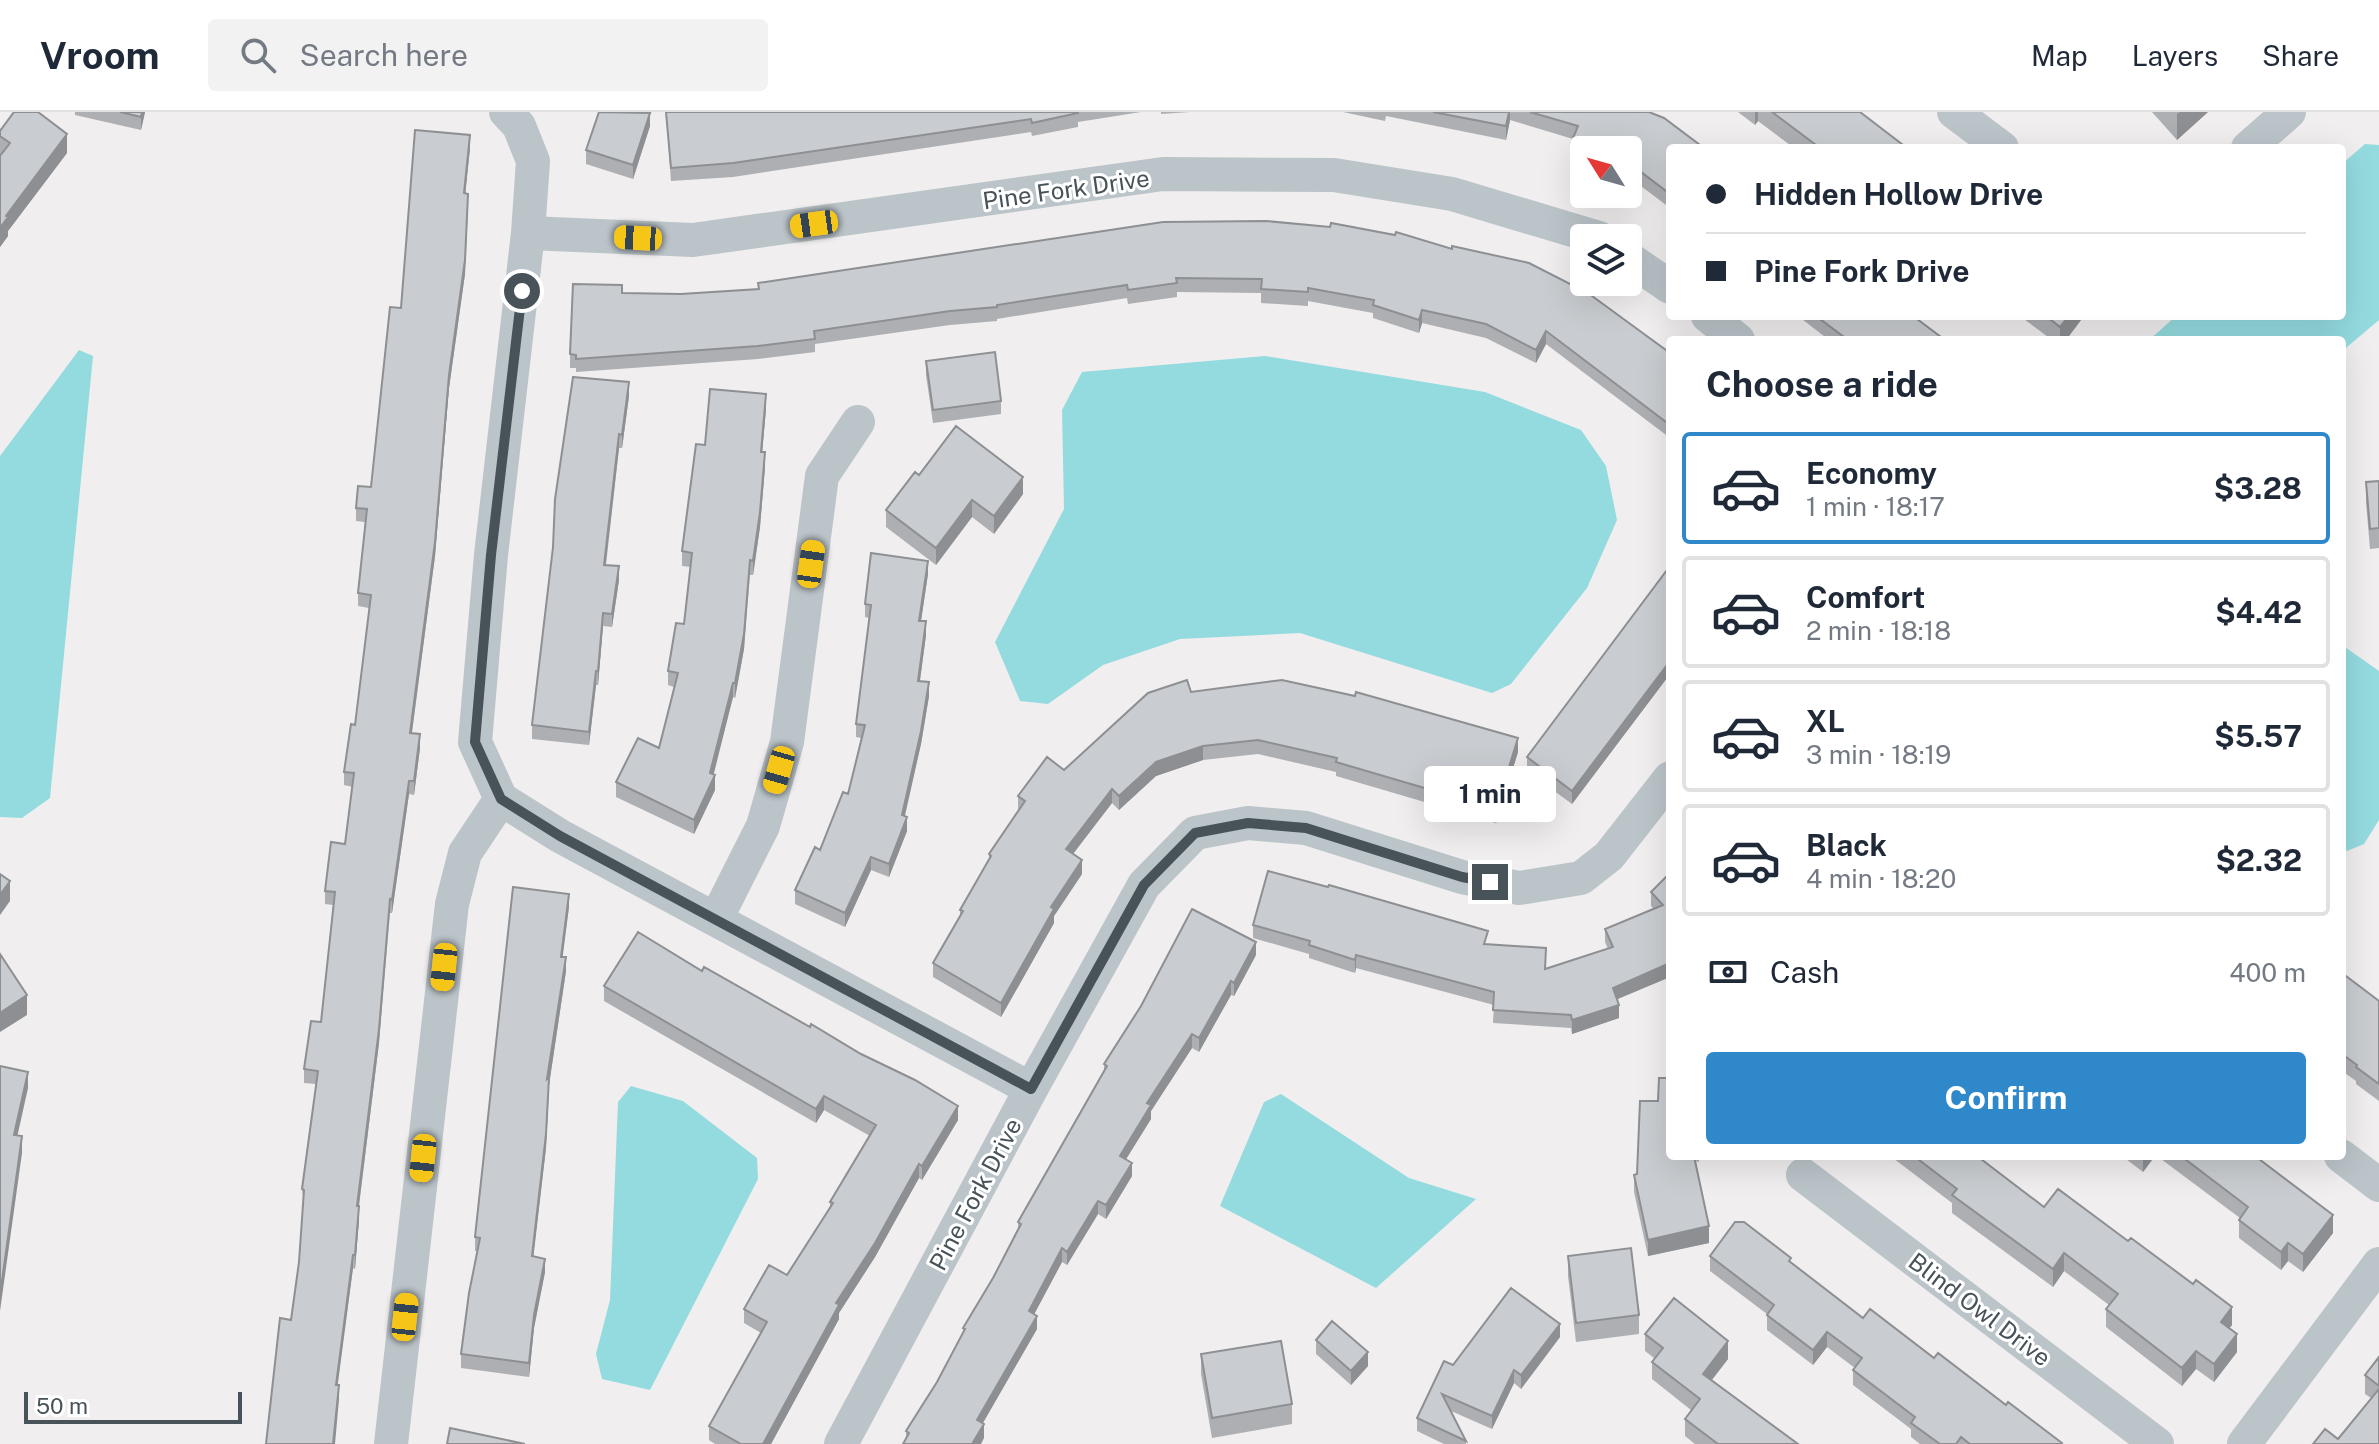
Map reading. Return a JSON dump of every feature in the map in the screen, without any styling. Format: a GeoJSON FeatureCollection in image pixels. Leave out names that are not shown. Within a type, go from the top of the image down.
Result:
{"type":"FeatureCollection","features":[{"type":"Feature","properties":{"kind":"street"},"geometry":{"type":"LineString","coordinates":[[506,112],[519,126],[533,161],[528,233],[491,555],[475,742],[501,799],[560,836],[1031,1089]]}},
{"type":"Feature","properties":{"kind":"street"},"geometry":{"type":"LineString","coordinates":[[1954,112],[1997,144]]}},
{"type":"Feature","properties":{"kind":"street"},"geometry":{"type":"LineString","coordinates":[[2253,144],[2289,112]]}},
{"type":"Feature","properties":{"kind":"street","name":"Pine Fork Drive"},"geometry":{"type":"LineString","coordinates":[[528,233],[693,240],[1055,192],[1163,174],[1334,175],[1452,194],[1570,229]]}},
{"type":"Feature","properties":{"kind":"street"},"geometry":{"type":"LineString","coordinates":[[1642,268],[1666,284]]}},
{"type":"Feature","properties":{"kind":"street"},"geometry":{"type":"LineString","coordinates":[[1713,320],[1733,336]]}},
{"type":"Feature","properties":{"kind":"street"},"geometry":{"type":"LineString","coordinates":[[716,919],[763,826],[787,742],[822,476],[858,422]]}},
{"type":"Feature","properties":{"kind":"street","name":"Pine Fork Drive"},"geometry":{"type":"LineString","coordinates":[[841,1444],[1144,885],[1195,833],[1248,823],[1306,828],[1462,877],[1519,888],[1581,878],[1609,856],[1666,783]]}},
{"type":"Feature","properties":{"kind":"street"},"geometry":{"type":"LineString","coordinates":[[391,1444],[452,904],[465,853],[501,799]]}},
{"type":"Feature","properties":{"kind":"street"},"geometry":{"type":"LineString","coordinates":[[2346,1160],[2379,1185]]}},
{"type":"Feature","properties":{"kind":"street","name":"Blind Owl Drive"},"geometry":{"type":"LineString","coordinates":[[1803,1175],[2157,1444]]}},
{"type":"Feature","properties":{"kind":"street"},"geometry":{"type":"LineString","coordinates":[[2244,1444],[2379,1264]]}},
{"type":"Feature","properties":{"kind":"water"},"geometry":{"type":"Polygon","coordinates":[[[2365,144],[2379,145],[2379,320],[2346,349],[2346,336],[2154,336],[2172,320],[2346,320],[2346,161],[2365,144]]]}},
{"type":"Feature","properties":{"kind":"water"},"geometry":{"type":"Polygon","coordinates":[[[79,350],[93,356],[50,798],[22,818],[0,817],[0,456],[79,350]]]}},
{"type":"Feature","properties":{"kind":"water"},"geometry":{"type":"Polygon","coordinates":[[[1265,356],[1485,392],[1581,430],[1606,466],[1617,520],[1587,588],[1511,684],[1492,693],[1300,633],[1180,639],[1103,665],[1048,704],[1020,701],[995,642],[1064,509],[1062,410],[1082,372],[1265,356]]]}},
{"type":"Feature","properties":{"kind":"water"},"geometry":{"type":"Polygon","coordinates":[[[2346,648],[2379,671],[2379,820],[2364,844],[2346,851],[2346,648]]]}},
{"type":"Feature","properties":{"kind":"water"},"geometry":{"type":"Polygon","coordinates":[[[631,1086],[683,1101],[757,1158],[758,1179],[650,1390],[602,1379],[596,1354],[610,1300],[618,1102],[631,1086]]]}},
{"type":"Feature","properties":{"kind":"water"},"geometry":{"type":"Polygon","coordinates":[[[1281,1094],[1409,1178],[1476,1199],[1376,1288],[1220,1206],[1264,1102],[1281,1094]]]}},
{"type":"Feature","properties":{"kind":"building"},"geometry":{"type":"Polygon","coordinates":[[[14,112],[38,112],[67,134],[0,228],[0,156],[10,143],[0,136],[0,131],[14,112]]]}},
{"type":"Feature","properties":{"kind":"building"},"geometry":{"type":"Polygon","coordinates":[[[120,112],[142,112],[141,117],[120,112]]]}},
{"type":"Feature","properties":{"kind":"building"},"geometry":{"type":"Polygon","coordinates":[[[599,112],[650,113],[633,165],[586,150],[599,112]]]}},
{"type":"Feature","properties":{"kind":"building"},"geometry":{"type":"Polygon","coordinates":[[[666,112],[1078,113],[1032,123],[1031,119],[733,163],[671,168],[666,112]]]}},
{"type":"Feature","properties":{"kind":"building"},"geometry":{"type":"Polygon","coordinates":[[[1433,112],[1509,112],[1506,126],[1433,112]]]}},
{"type":"Feature","properties":{"kind":"building"},"geometry":{"type":"Polygon","coordinates":[[[1530,112],[1649,112],[1664,118],[1699,144],[1666,144],[1666,191],[1642,173],[1642,136],[1574,136],[1578,126],[1530,112]]]}},
{"type":"Feature","properties":{"kind":"building"},"geometry":{"type":"Polygon","coordinates":[[[1772,112],[1860,112],[1902,144],[1815,144],[1772,112]]]}},
{"type":"Feature","properties":{"kind":"building"},"geometry":{"type":"Polygon","coordinates":[[[415,130],[470,135],[464,193],[468,194],[465,260],[449,375],[435,542],[410,733],[420,734],[414,781],[409,781],[390,899],[379,1029],[357,1206],[355,1255],[336,1385],[339,1385],[333,1444],[266,1444],[280,1318],[291,1320],[299,1262],[302,1189],[318,1071],[304,1069],[311,1021],[321,1022],[335,892],[325,891],[331,842],[345,844],[354,773],[344,772],[351,724],[355,725],[371,595],[358,593],[367,509],[356,508],[358,486],[371,487],[390,307],[401,308],[415,130]]]}},
{"type":"Feature","properties":{"kind":"building"},"geometry":{"type":"Polygon","coordinates":[[[1266,221],[1330,227],[1331,223],[1395,235],[1396,232],[1452,249],[1452,246],[1529,263],[1570,284],[1570,296],[1592,296],[1666,350],[1666,422],[1546,331],[1536,350],[1486,324],[1422,310],[1419,320],[1373,305],[1374,300],[1308,288],[1308,292],[1261,289],[1262,279],[1176,278],[1177,283],[1128,290],[1127,285],[997,307],[814,331],[815,339],[758,346],[576,359],[576,355],[570,354],[573,284],[622,285],[622,293],[681,294],[759,289],[758,283],[1163,222],[1266,221]]]}},
{"type":"Feature","properties":{"kind":"building"},"geometry":{"type":"Polygon","coordinates":[[[1821,320],[1918,320],[1940,336],[1843,336],[1821,320]]]}},
{"type":"Feature","properties":{"kind":"building"},"geometry":{"type":"Polygon","coordinates":[[[2051,320],[2066,320],[2060,327],[2051,320]]]}},
{"type":"Feature","properties":{"kind":"building"},"geometry":{"type":"Polygon","coordinates":[[[995,352],[1001,401],[933,410],[926,361],[995,352]]]}},
{"type":"Feature","properties":{"kind":"building"},"geometry":{"type":"Polygon","coordinates":[[[573,377],[629,382],[622,435],[619,434],[604,565],[619,566],[612,614],[603,613],[589,732],[532,725],[553,547],[555,499],[573,377]]]}},
{"type":"Feature","properties":{"kind":"building"},"geometry":{"type":"Polygon","coordinates":[[[710,389],[766,394],[761,452],[765,452],[760,512],[753,561],[750,560],[744,634],[735,683],[710,773],[715,775],[694,820],[616,782],[638,738],[659,748],[678,673],[668,671],[676,623],[684,624],[692,553],[682,551],[696,444],[705,445],[710,389]]]}},
{"type":"Feature","properties":{"kind":"building"},"geometry":{"type":"Polygon","coordinates":[[[956,426],[1023,477],[994,516],[972,500],[936,548],[886,510],[915,472],[919,475],[956,426]]]}},
{"type":"Feature","properties":{"kind":"building"},"geometry":{"type":"Polygon","coordinates":[[[2379,481],[2379,528],[2370,529],[2366,482],[2379,481]]]}},
{"type":"Feature","properties":{"kind":"building"},"geometry":{"type":"Polygon","coordinates":[[[871,553],[928,561],[919,621],[926,621],[918,681],[929,682],[902,815],[907,817],[889,864],[871,857],[845,913],[795,890],[815,847],[820,850],[843,792],[848,794],[865,725],[856,724],[871,605],[865,604],[871,553]]]}},
{"type":"Feature","properties":{"kind":"building"},"geometry":{"type":"Polygon","coordinates":[[[1666,571],[1666,666],[1572,791],[1527,757],[1666,571]]]}},
{"type":"Feature","properties":{"kind":"building"},"geometry":{"type":"Polygon","coordinates":[[[1187,680],[1191,692],[1282,680],[1355,696],[1356,692],[1518,738],[1496,809],[1336,762],[1337,758],[1258,740],[1203,746],[1156,762],[1119,796],[1112,789],[1066,849],[1082,860],[1051,907],[1054,909],[1001,1003],[933,963],[963,911],[960,910],[991,856],[989,854],[1025,801],[1018,796],[1047,757],[1064,770],[1148,693],[1187,680]]]}},
{"type":"Feature","properties":{"kind":"building"},"geometry":{"type":"Polygon","coordinates":[[[1268,871],[1329,885],[1488,931],[1484,944],[1546,948],[1545,969],[1613,947],[1605,929],[1663,905],[1651,892],[1666,877],[1666,965],[1613,988],[1619,1005],[1572,1020],[1571,1015],[1493,1010],[1494,992],[1356,955],[1355,960],[1309,945],[1310,941],[1253,925],[1268,871]]]}},
{"type":"Feature","properties":{"kind":"building"},"geometry":{"type":"Polygon","coordinates":[[[0,874],[10,881],[0,895],[0,874]]]}},
{"type":"Feature","properties":{"kind":"building"},"geometry":{"type":"Polygon","coordinates":[[[513,887],[569,894],[561,957],[566,957],[547,1079],[549,1077],[546,1134],[532,1256],[545,1259],[529,1363],[461,1354],[480,1238],[475,1237],[513,887]]]}},
{"type":"Feature","properties":{"kind":"building"},"geometry":{"type":"Polygon","coordinates":[[[1192,909],[1256,942],[1234,983],[1231,981],[1199,1038],[1192,1034],[1147,1103],[1151,1105],[1120,1156],[1132,1163],[1106,1205],[1098,1201],[1067,1252],[1062,1248],[1029,1311],[1037,1316],[977,1420],[984,1424],[972,1444],[903,1444],[909,1433],[906,1431],[937,1382],[1021,1224],[1018,1222],[1107,1066],[1104,1064],[1141,1006],[1192,909]]]}},
{"type":"Feature","properties":{"kind":"building"},"geometry":{"type":"Polygon","coordinates":[[[638,932],[702,971],[704,967],[958,1106],[922,1166],[919,1164],[875,1243],[836,1303],[839,1305],[763,1444],[741,1444],[709,1426],[767,1322],[744,1309],[769,1265],[787,1275],[833,1203],[830,1202],[876,1125],[824,1096],[816,1109],[604,986],[638,932]]]}},
{"type":"Feature","properties":{"kind":"building"},"geometry":{"type":"Polygon","coordinates":[[[0,954],[27,995],[0,1013],[0,954]]]}},
{"type":"Feature","properties":{"kind":"building"},"geometry":{"type":"Polygon","coordinates":[[[2346,976],[2379,1001],[2379,1084],[2346,1057],[2346,976]]]}},
{"type":"Feature","properties":{"kind":"building"},"geometry":{"type":"Polygon","coordinates":[[[0,1066],[28,1072],[14,1135],[22,1136],[0,1295],[0,1066]]]}},
{"type":"Feature","properties":{"kind":"building"},"geometry":{"type":"Polygon","coordinates":[[[1659,1078],[1666,1078],[1666,1160],[1695,1160],[1709,1226],[1648,1240],[1634,1175],[1637,1174],[1640,1101],[1658,1101],[1659,1078]]]}},
{"type":"Feature","properties":{"kind":"building"},"geometry":{"type":"Polygon","coordinates":[[[1919,1160],[1982,1160],[2044,1207],[2058,1189],[2128,1241],[2131,1238],[2193,1284],[2196,1280],[2232,1307],[2221,1322],[2237,1334],[2214,1364],[2196,1351],[2182,1368],[2106,1309],[2118,1294],[2064,1253],[2053,1269],[1952,1195],[1957,1189],[1919,1160]]]}},
{"type":"Feature","properties":{"kind":"building"},"geometry":{"type":"Polygon","coordinates":[[[2186,1160],[2260,1160],[2333,1215],[2303,1254],[2288,1243],[2281,1252],[2239,1220],[2248,1207],[2186,1160]]]}},
{"type":"Feature","properties":{"kind":"building"},"geometry":{"type":"Polygon","coordinates":[[[1735,1222],[1744,1222],[1863,1318],[1870,1309],[1934,1358],[1938,1353],[2062,1443],[1970,1444],[1961,1437],[1956,1444],[1940,1444],[1911,1423],[1915,1417],[1853,1370],[1862,1358],[1827,1332],[1813,1350],[1767,1315],[1774,1305],[1710,1256],[1735,1222]]]}},
{"type":"Feature","properties":{"kind":"building"},"geometry":{"type":"Polygon","coordinates":[[[1631,1248],[1639,1315],[1576,1323],[1568,1256],[1631,1248]]]}},
{"type":"Feature","properties":{"kind":"building"},"geometry":{"type":"Polygon","coordinates":[[[1511,1288],[1560,1324],[1521,1375],[1514,1370],[1492,1416],[1442,1394],[1466,1441],[1417,1418],[1444,1361],[1453,1365],[1511,1288]]]}},
{"type":"Feature","properties":{"kind":"building"},"geometry":{"type":"Polygon","coordinates":[[[1674,1298],[1728,1341],[1703,1374],[1798,1444],[1718,1444],[1685,1419],[1700,1399],[1652,1362],[1663,1348],[1645,1334],[1674,1298]]]}},
{"type":"Feature","properties":{"kind":"building"},"geometry":{"type":"Polygon","coordinates":[[[1332,1321],[1368,1352],[1351,1371],[1316,1340],[1332,1321]]]}},
{"type":"Feature","properties":{"kind":"building"},"geometry":{"type":"Polygon","coordinates":[[[1281,1341],[1292,1404],[1212,1418],[1201,1354],[1281,1341]]]}},
{"type":"Feature","properties":{"kind":"building"},"geometry":{"type":"Polygon","coordinates":[[[2379,1357],[2379,1386],[2365,1375],[2379,1357]]]}},
{"type":"Feature","properties":{"kind":"building"},"geometry":{"type":"Polygon","coordinates":[[[2379,1389],[2379,1444],[2313,1444],[2325,1429],[2338,1439],[2379,1389]]]}},
{"type":"Feature","properties":{"kind":"building"},"geometry":{"type":"Polygon","coordinates":[[[450,1428],[525,1444],[447,1444],[450,1428]]]}},
{"type":"Feature","properties":{"kind":"route"},"geometry":{"type":"LineString","coordinates":[[522,291],[491,555],[475,742],[501,799],[560,836],[1031,1089],[1144,885],[1195,833],[1248,823],[1306,828],[1462,877],[1490,882]]}}]}
